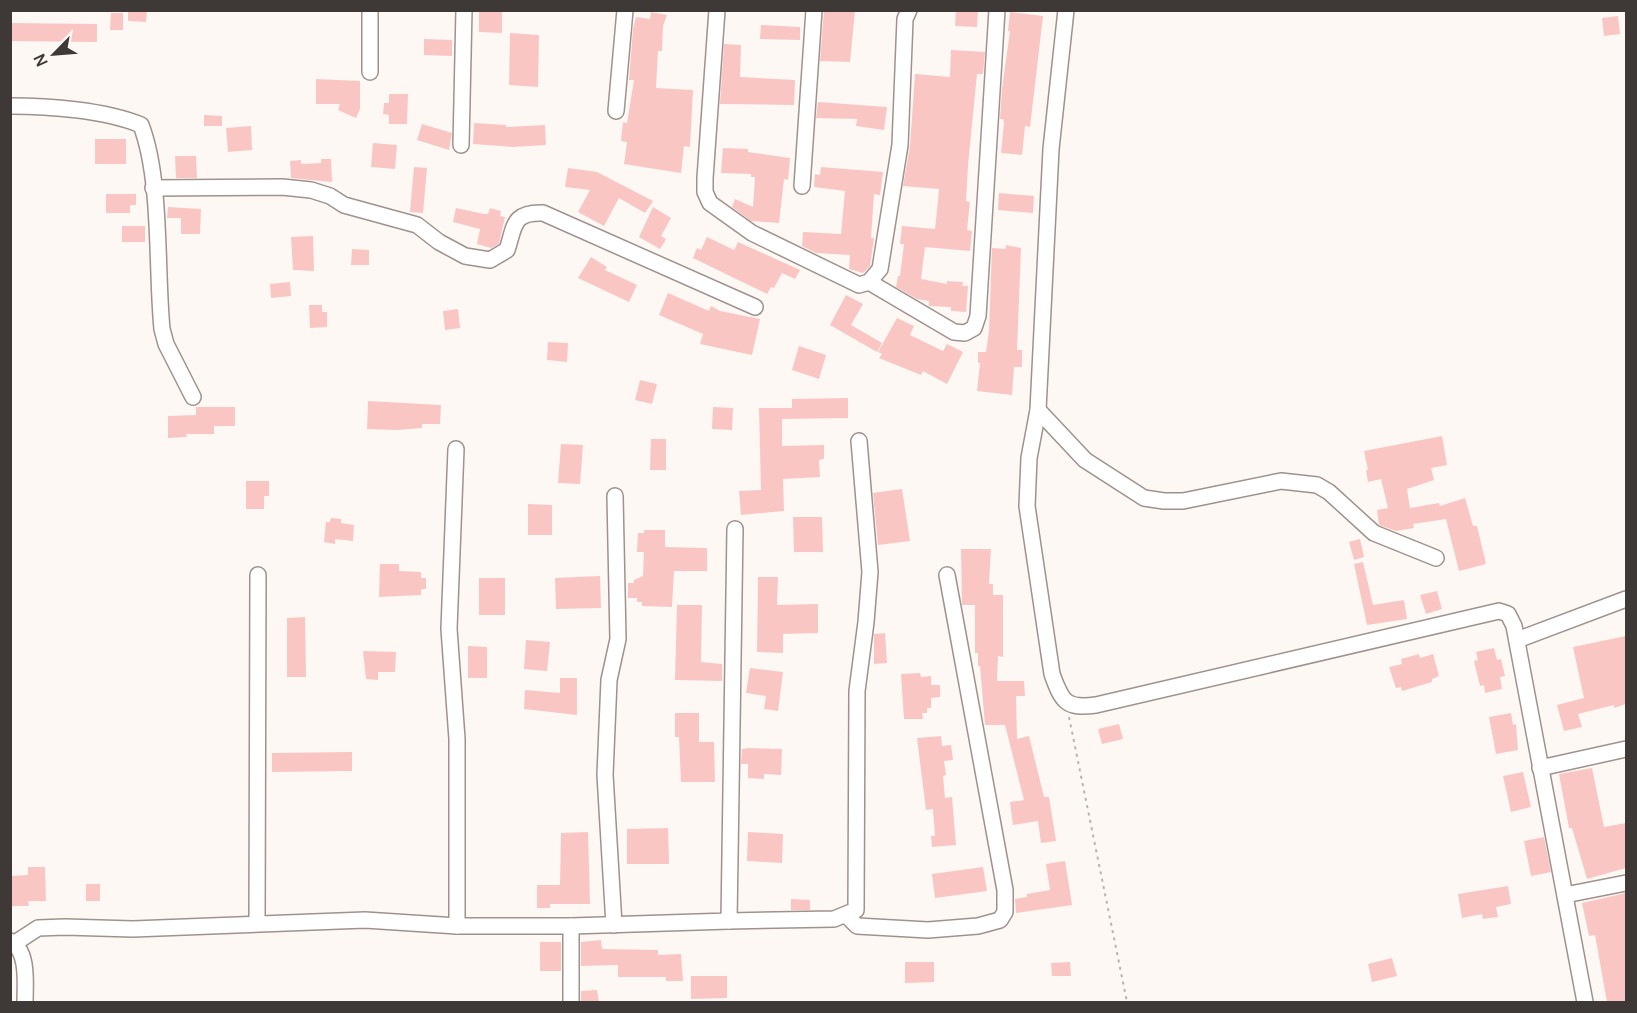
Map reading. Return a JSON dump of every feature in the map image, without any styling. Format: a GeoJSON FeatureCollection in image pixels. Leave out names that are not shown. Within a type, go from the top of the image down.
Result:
{"type":"FeatureCollection","features":[{"type":"Feature","properties":{"kind":"street"},"geometry":{"type":"LineString","coordinates":[[370,10],[370,72]]}},
{"type":"Feature","properties":{"kind":"street"},"geometry":{"type":"LineString","coordinates":[[461,145],[464,10]]}},
{"type":"Feature","properties":{"kind":"street"},"geometry":{"type":"LineString","coordinates":[[616,111],[625,10]]}},
{"type":"Feature","properties":{"kind":"street"},"geometry":{"type":"LineString","coordinates":[[717,10],[705,178],[705,192],[710,203],[753,233],[859,285],[869,282],[880,269],[900,145],[905,19],[909,10]]}},
{"type":"Feature","properties":{"kind":"street"},"geometry":{"type":"LineString","coordinates":[[802,186],[814,10]]}},
{"type":"Feature","properties":{"kind":"street"},"geometry":{"type":"LineString","coordinates":[[869,282],[954,332],[964,333],[974,328],[978,316],[997,10]]}},
{"type":"Feature","properties":{"kind":"street"},"geometry":{"type":"LineString","coordinates":[[1066,10],[1051,149],[1038,410],[1029,458],[1027,506],[1052,674],[1066,703],[1079,707],[1096,705],[1499,611],[1508,614],[1517,640],[1585,1002]]}},
{"type":"Feature","properties":{"kind":"street"},"geometry":{"type":"LineString","coordinates":[[10,106],[35,106],[124,118],[141,126],[148,144],[153,188],[162,329],[166,344],[193,397]]}},
{"type":"Feature","properties":{"kind":"street"},"geometry":{"type":"LineString","coordinates":[[153,188],[282,187],[311,190],[330,196],[344,205],[417,225],[439,242],[465,256],[490,260],[507,250],[514,224],[520,217],[528,213],[543,213],[755,307]]}},
{"type":"Feature","properties":{"kind":"street"},"geometry":{"type":"LineString","coordinates":[[1038,410],[1085,459],[1144,498],[1183,501],[1281,481],[1317,485],[1329,492],[1374,533],[1436,558]]}},
{"type":"Feature","properties":{"kind":"street"},"geometry":{"type":"LineString","coordinates":[[25,1002],[23,960],[13,942],[38,928],[133,928],[365,920],[457,926],[571,926],[834,919],[847,916],[856,910],[858,901],[857,691],[867,622],[870,572],[859,441]]}},
{"type":"Feature","properties":{"kind":"street"},"geometry":{"type":"LineString","coordinates":[[456,449],[449,629],[457,739],[457,926]]}},
{"type":"Feature","properties":{"kind":"street"},"geometry":{"type":"LineString","coordinates":[[614,925],[605,775],[609,680],[618,639],[615,496]]}},
{"type":"Feature","properties":{"kind":"street"},"geometry":{"type":"LineString","coordinates":[[729,921],[735,529]]}},
{"type":"Feature","properties":{"kind":"street"},"geometry":{"type":"LineString","coordinates":[[257,922],[258,575]]}},
{"type":"Feature","properties":{"kind":"street"},"geometry":{"type":"LineString","coordinates":[[847,916],[857,926],[928,930],[978,926],[1000,920],[1005,912],[1005,890],[946,575]]}},
{"type":"Feature","properties":{"kind":"street"},"geometry":{"type":"LineString","coordinates":[[1517,640],[1626,599]]}},
{"type":"Feature","properties":{"kind":"street"},"geometry":{"type":"LineString","coordinates":[[1540,768],[1626,749]]}},
{"type":"Feature","properties":{"kind":"street"},"geometry":{"type":"LineString","coordinates":[[1564,895],[1626,883]]}},
{"type":"Feature","properties":{"kind":"street"},"geometry":{"type":"LineString","coordinates":[[571,926],[571,1002]]}},
{"type":"Feature","properties":{"kind":"path"},"geometry":{"type":"LineString","coordinates":[[1066,703],[1127,1002]]}},
{"type":"Feature","properties":{"kind":"building"},"geometry":{"type":"Polygon","coordinates":[[[128,10],[147,10],[146,22],[128,21],[128,10]]]}},
{"type":"Feature","properties":{"kind":"building"},"geometry":{"type":"Polygon","coordinates":[[[479,10],[502,10],[502,33],[479,32],[479,10]]]}},
{"type":"Feature","properties":{"kind":"building"},"geometry":{"type":"Polygon","coordinates":[[[824,10],[855,10],[850,62],[820,61],[824,10]]]}},
{"type":"Feature","properties":{"kind":"building"},"geometry":{"type":"Polygon","coordinates":[[[956,10],[978,10],[977,27],[955,26],[956,10]]]}},
{"type":"Feature","properties":{"kind":"building"},"geometry":{"type":"Polygon","coordinates":[[[651,12],[667,15],[663,26],[662,51],[658,51],[656,88],[693,90],[690,147],[684,146],[681,173],[624,164],[627,142],[621,141],[623,122],[627,123],[634,80],[629,80],[633,29],[636,17],[650,19],[651,12]]]}},
{"type":"Feature","properties":{"kind":"building"},"geometry":{"type":"Polygon","coordinates":[[[1010,12],[1043,16],[1030,127],[1025,126],[1022,155],[1001,153],[1004,123],[1003,119],[1000,119],[1010,12]]]}},
{"type":"Feature","properties":{"kind":"building"},"geometry":{"type":"Polygon","coordinates":[[[111,13],[123,13],[123,30],[110,30],[111,13]]]}},
{"type":"Feature","properties":{"kind":"building"},"geometry":{"type":"Polygon","coordinates":[[[1618,16],[1620,34],[1604,36],[1602,18],[1618,16]]]}},
{"type":"Feature","properties":{"kind":"building"},"geometry":{"type":"Polygon","coordinates":[[[10,23],[97,24],[97,42],[10,41],[10,23]]]}},
{"type":"Feature","properties":{"kind":"building"},"geometry":{"type":"Polygon","coordinates":[[[761,25],[800,27],[800,40],[760,39],[761,25]]]}},
{"type":"Feature","properties":{"kind":"building"},"geometry":{"type":"Polygon","coordinates":[[[510,33],[539,35],[538,87],[509,85],[510,33]]]}},
{"type":"Feature","properties":{"kind":"building"},"geometry":{"type":"Polygon","coordinates":[[[424,39],[452,40],[452,56],[424,55],[424,39]]]}},
{"type":"Feature","properties":{"kind":"building"},"geometry":{"type":"Polygon","coordinates":[[[724,44],[741,45],[740,77],[795,80],[794,105],[720,104],[724,44]]]}},
{"type":"Feature","properties":{"kind":"building"},"geometry":{"type":"Polygon","coordinates":[[[951,50],[985,52],[983,74],[977,74],[968,165],[966,201],[970,202],[967,230],[972,231],[970,251],[925,247],[921,279],[947,284],[947,281],[963,282],[962,286],[968,286],[966,312],[951,311],[951,307],[929,306],[929,301],[917,299],[896,287],[898,276],[900,276],[904,244],[900,244],[902,226],[935,229],[938,201],[939,189],[903,186],[910,146],[915,74],[950,77],[951,50]]]}},
{"type":"Feature","properties":{"kind":"building"},"geometry":{"type":"Polygon","coordinates":[[[316,79],[360,81],[360,109],[356,118],[338,110],[340,104],[316,104],[316,79]]]}},
{"type":"Feature","properties":{"kind":"building"},"geometry":{"type":"Polygon","coordinates":[[[389,94],[408,94],[407,124],[389,124],[389,115],[383,114],[384,103],[389,103],[389,94]]]}},
{"type":"Feature","properties":{"kind":"building"},"geometry":{"type":"Polygon","coordinates":[[[818,102],[887,107],[884,130],[856,126],[857,119],[816,118],[818,102]]]}},
{"type":"Feature","properties":{"kind":"building"},"geometry":{"type":"Polygon","coordinates":[[[204,115],[222,116],[222,126],[204,126],[204,115]]]}},
{"type":"Feature","properties":{"kind":"building"},"geometry":{"type":"Polygon","coordinates":[[[474,123],[506,125],[506,127],[545,125],[546,145],[513,147],[473,144],[474,123]]]}},
{"type":"Feature","properties":{"kind":"building"},"geometry":{"type":"Polygon","coordinates":[[[422,124],[452,133],[449,150],[417,140],[422,124]]]}},
{"type":"Feature","properties":{"kind":"building"},"geometry":{"type":"Polygon","coordinates":[[[251,126],[252,150],[228,152],[226,128],[251,126]]]}},
{"type":"Feature","properties":{"kind":"building"},"geometry":{"type":"Polygon","coordinates":[[[95,139],[126,139],[126,164],[95,164],[95,139]]]}},
{"type":"Feature","properties":{"kind":"building"},"geometry":{"type":"Polygon","coordinates":[[[373,143],[397,145],[395,169],[371,167],[373,143]]]}},
{"type":"Feature","properties":{"kind":"building"},"geometry":{"type":"Polygon","coordinates":[[[723,148],[748,149],[748,152],[790,158],[788,180],[784,179],[779,223],[751,221],[732,207],[735,199],[753,207],[755,177],[751,177],[751,174],[721,173],[723,148]]]}},
{"type":"Feature","properties":{"kind":"building"},"geometry":{"type":"Polygon","coordinates":[[[175,156],[196,156],[197,178],[176,178],[175,156]]]}},
{"type":"Feature","properties":{"kind":"building"},"geometry":{"type":"Polygon","coordinates":[[[321,159],[331,159],[332,182],[291,178],[290,161],[301,160],[301,164],[321,163],[321,159]]]}},
{"type":"Feature","properties":{"kind":"building"},"geometry":{"type":"Polygon","coordinates":[[[414,167],[427,168],[423,213],[410,212],[414,167]]]}},
{"type":"Feature","properties":{"kind":"building"},"geometry":{"type":"Polygon","coordinates":[[[821,167],[883,172],[880,195],[874,194],[871,238],[874,238],[870,266],[863,273],[849,269],[850,255],[816,253],[802,246],[803,232],[841,234],[845,191],[814,187],[815,174],[820,175],[821,167]]]}},
{"type":"Feature","properties":{"kind":"building"},"geometry":{"type":"Polygon","coordinates":[[[568,168],[597,172],[653,201],[645,213],[619,198],[604,226],[578,212],[590,190],[565,187],[568,168]]]}},
{"type":"Feature","properties":{"kind":"building"},"geometry":{"type":"Polygon","coordinates":[[[999,193],[1034,196],[1033,213],[998,210],[999,193]]]}},
{"type":"Feature","properties":{"kind":"building"},"geometry":{"type":"Polygon","coordinates":[[[106,194],[136,194],[136,205],[130,205],[130,213],[106,213],[106,194]]]}},
{"type":"Feature","properties":{"kind":"building"},"geometry":{"type":"Polygon","coordinates":[[[168,207],[201,209],[200,234],[181,234],[181,218],[167,218],[168,207]]]}},
{"type":"Feature","properties":{"kind":"building"},"geometry":{"type":"Polygon","coordinates":[[[653,207],[671,218],[661,236],[666,239],[660,249],[639,237],[653,207]]]}},
{"type":"Feature","properties":{"kind":"building"},"geometry":{"type":"Polygon","coordinates":[[[456,208],[484,214],[488,214],[490,208],[501,211],[500,216],[505,217],[499,244],[491,248],[477,244],[480,229],[453,222],[456,208]]]}},
{"type":"Feature","properties":{"kind":"building"},"geometry":{"type":"Polygon","coordinates":[[[122,226],[145,226],[145,242],[122,242],[122,226]]]}},
{"type":"Feature","properties":{"kind":"building"},"geometry":{"type":"Polygon","coordinates":[[[313,236],[314,271],[293,270],[291,237],[313,236]]]}},
{"type":"Feature","properties":{"kind":"building"},"geometry":{"type":"Polygon","coordinates":[[[707,237],[734,250],[738,242],[800,270],[795,279],[782,273],[774,288],[771,287],[767,294],[693,258],[697,248],[701,250],[707,237]]]}},
{"type":"Feature","properties":{"kind":"building"},"geometry":{"type":"Polygon","coordinates":[[[1006,245],[1021,248],[1017,350],[1022,350],[1022,367],[1014,367],[1012,395],[977,391],[980,363],[978,363],[978,352],[986,352],[989,331],[992,248],[1006,249],[1006,245]]]}},
{"type":"Feature","properties":{"kind":"building"},"geometry":{"type":"Polygon","coordinates":[[[352,249],[369,250],[369,265],[351,265],[352,249]]]}},
{"type":"Feature","properties":{"kind":"building"},"geometry":{"type":"Polygon","coordinates":[[[591,257],[607,267],[605,270],[637,285],[629,302],[578,278],[591,257]]]}},
{"type":"Feature","properties":{"kind":"building"},"geometry":{"type":"Polygon","coordinates":[[[290,282],[291,296],[271,298],[270,284],[290,282]]]}},
{"type":"Feature","properties":{"kind":"building"},"geometry":{"type":"Polygon","coordinates":[[[668,293],[709,311],[711,306],[720,311],[760,319],[752,355],[700,344],[703,334],[659,315],[668,293]]]}},
{"type":"Feature","properties":{"kind":"building"},"geometry":{"type":"Polygon","coordinates":[[[846,295],[863,304],[851,325],[882,343],[877,352],[830,325],[846,295]]]}},
{"type":"Feature","properties":{"kind":"building"},"geometry":{"type":"Polygon","coordinates":[[[309,305],[322,305],[322,312],[327,312],[327,327],[310,328],[309,305]]]}},
{"type":"Feature","properties":{"kind":"building"},"geometry":{"type":"Polygon","coordinates":[[[458,309],[460,328],[445,330],[443,311],[458,309]]]}},
{"type":"Feature","properties":{"kind":"building"},"geometry":{"type":"Polygon","coordinates":[[[897,318],[914,326],[910,335],[943,351],[947,344],[963,352],[947,384],[923,371],[921,375],[879,358],[882,354],[878,352],[897,318]]]}},
{"type":"Feature","properties":{"kind":"building"},"geometry":{"type":"Polygon","coordinates":[[[548,342],[568,343],[567,362],[547,360],[548,342]]]}},
{"type":"Feature","properties":{"kind":"building"},"geometry":{"type":"Polygon","coordinates":[[[799,346],[826,355],[819,379],[792,370],[799,346]]]}},
{"type":"Feature","properties":{"kind":"building"},"geometry":{"type":"Polygon","coordinates":[[[640,380],[657,384],[652,404],[635,400],[640,380]]]}},
{"type":"Feature","properties":{"kind":"building"},"geometry":{"type":"Polygon","coordinates":[[[848,398],[848,418],[782,419],[782,446],[824,445],[824,459],[819,460],[820,477],[783,479],[784,511],[741,515],[739,491],[761,490],[759,408],[792,408],[792,399],[848,398]]]}},
{"type":"Feature","properties":{"kind":"building"},"geometry":{"type":"Polygon","coordinates":[[[368,401],[441,405],[440,424],[422,424],[422,428],[397,430],[367,429],[368,401]]]}},
{"type":"Feature","properties":{"kind":"building"},"geometry":{"type":"Polygon","coordinates":[[[196,407],[235,407],[235,426],[214,426],[214,434],[186,434],[187,437],[168,438],[168,416],[196,415],[196,407]]]}},
{"type":"Feature","properties":{"kind":"building"},"geometry":{"type":"Polygon","coordinates":[[[713,407],[733,408],[732,430],[712,429],[713,407]]]}},
{"type":"Feature","properties":{"kind":"building"},"geometry":{"type":"Polygon","coordinates":[[[1442,436],[1447,465],[1431,468],[1434,480],[1407,489],[1410,508],[1439,503],[1440,506],[1465,498],[1473,526],[1477,526],[1486,564],[1459,571],[1446,519],[1413,524],[1414,528],[1396,531],[1379,525],[1377,510],[1388,508],[1381,479],[1368,482],[1366,470],[1368,470],[1364,451],[1442,436]]]}},
{"type":"Feature","properties":{"kind":"building"},"geometry":{"type":"Polygon","coordinates":[[[651,439],[666,439],[666,470],[650,470],[651,439]]]}},
{"type":"Feature","properties":{"kind":"building"},"geometry":{"type":"Polygon","coordinates":[[[561,444],[583,445],[580,484],[558,483],[561,444]]]}},
{"type":"Feature","properties":{"kind":"building"},"geometry":{"type":"Polygon","coordinates":[[[246,481],[269,481],[269,496],[264,496],[264,509],[246,509],[246,481]]]}},
{"type":"Feature","properties":{"kind":"building"},"geometry":{"type":"Polygon","coordinates":[[[902,489],[910,541],[878,545],[873,493],[902,489]]]}},
{"type":"Feature","properties":{"kind":"building"},"geometry":{"type":"Polygon","coordinates":[[[528,504],[552,505],[552,535],[528,535],[528,504]]]}},
{"type":"Feature","properties":{"kind":"building"},"geometry":{"type":"Polygon","coordinates":[[[793,517],[822,517],[823,552],[794,552],[793,517]]]}},
{"type":"Feature","properties":{"kind":"building"},"geometry":{"type":"Polygon","coordinates":[[[331,518],[341,519],[341,523],[354,525],[353,541],[335,539],[335,544],[324,542],[326,522],[330,522],[331,518]]]}},
{"type":"Feature","properties":{"kind":"building"},"geometry":{"type":"Polygon","coordinates":[[[644,530],[665,530],[665,547],[707,548],[707,571],[674,571],[672,607],[642,606],[642,602],[637,602],[637,598],[628,598],[628,583],[634,583],[634,580],[643,576],[644,552],[637,552],[638,533],[644,533],[644,530]]]}},
{"type":"Feature","properties":{"kind":"building"},"geometry":{"type":"Polygon","coordinates":[[[1360,539],[1364,557],[1354,560],[1349,542],[1360,539]]]}},
{"type":"Feature","properties":{"kind":"building"},"geometry":{"type":"Polygon","coordinates":[[[961,549],[991,549],[989,584],[993,584],[993,595],[1003,595],[1003,657],[998,656],[997,681],[1024,681],[1025,696],[1016,696],[1017,739],[1029,736],[1044,797],[1049,797],[1056,841],[1041,843],[1038,821],[1013,825],[1010,802],[1024,800],[1005,725],[985,725],[980,666],[978,666],[978,653],[975,653],[975,605],[962,605],[961,549]]]}},
{"type":"Feature","properties":{"kind":"building"},"geometry":{"type":"Polygon","coordinates":[[[1363,562],[1373,605],[1404,600],[1407,619],[1367,625],[1354,564],[1363,562]]]}},
{"type":"Feature","properties":{"kind":"building"},"geometry":{"type":"Polygon","coordinates":[[[380,564],[399,564],[399,571],[421,572],[421,578],[426,578],[426,589],[421,589],[421,595],[379,597],[380,564]]]}},
{"type":"Feature","properties":{"kind":"building"},"geometry":{"type":"Polygon","coordinates":[[[600,576],[601,608],[556,609],[555,578],[600,576]]]}},
{"type":"Feature","properties":{"kind":"building"},"geometry":{"type":"Polygon","coordinates":[[[758,577],[778,577],[777,605],[818,604],[818,633],[783,634],[783,653],[757,652],[758,577]]]}},
{"type":"Feature","properties":{"kind":"building"},"geometry":{"type":"Polygon","coordinates":[[[479,578],[505,578],[505,615],[479,615],[479,578]]]}},
{"type":"Feature","properties":{"kind":"building"},"geometry":{"type":"Polygon","coordinates":[[[1437,591],[1442,609],[1426,614],[1420,595],[1437,591]]]}},
{"type":"Feature","properties":{"kind":"building"},"geometry":{"type":"Polygon","coordinates":[[[677,605],[702,605],[701,662],[722,664],[722,681],[675,680],[677,605]]]}},
{"type":"Feature","properties":{"kind":"building"},"geometry":{"type":"Polygon","coordinates":[[[305,617],[306,677],[287,677],[287,618],[305,617]]]}},
{"type":"Feature","properties":{"kind":"building"},"geometry":{"type":"Polygon","coordinates":[[[885,633],[887,663],[874,664],[874,634],[885,633]]]}},
{"type":"Feature","properties":{"kind":"building"},"geometry":{"type":"Polygon","coordinates":[[[1626,636],[1626,704],[1578,714],[1582,727],[1564,731],[1557,705],[1584,698],[1573,647],[1626,636]]]}},
{"type":"Feature","properties":{"kind":"building"},"geometry":{"type":"Polygon","coordinates":[[[526,640],[550,642],[547,671],[524,669],[526,640]]]}},
{"type":"Feature","properties":{"kind":"building"},"geometry":{"type":"Polygon","coordinates":[[[468,646],[487,647],[487,678],[468,678],[468,646]]]}},
{"type":"Feature","properties":{"kind":"building"},"geometry":{"type":"Polygon","coordinates":[[[1494,648],[1497,660],[1501,659],[1505,676],[1500,677],[1502,689],[1485,693],[1484,685],[1480,686],[1474,661],[1478,660],[1476,652],[1494,648]]]}},
{"type":"Feature","properties":{"kind":"building"},"geometry":{"type":"Polygon","coordinates":[[[363,651],[396,652],[395,672],[378,672],[378,680],[366,679],[363,651]]]}},
{"type":"Feature","properties":{"kind":"building"},"geometry":{"type":"Polygon","coordinates":[[[1419,654],[1420,658],[1433,654],[1439,676],[1432,679],[1432,682],[1402,691],[1401,687],[1396,688],[1389,667],[1402,664],[1401,659],[1419,654]]]}},
{"type":"Feature","properties":{"kind":"building"},"geometry":{"type":"Polygon","coordinates":[[[750,668],[783,672],[778,711],[764,709],[766,696],[746,693],[750,668]]]}},
{"type":"Feature","properties":{"kind":"building"},"geometry":{"type":"Polygon","coordinates":[[[920,673],[921,677],[931,676],[931,685],[940,685],[940,697],[931,698],[931,708],[927,708],[927,713],[922,713],[923,719],[904,719],[901,674],[920,673]]]}},
{"type":"Feature","properties":{"kind":"building"},"geometry":{"type":"Polygon","coordinates":[[[560,678],[577,678],[577,715],[524,709],[525,690],[560,693],[560,678]]]}},
{"type":"Feature","properties":{"kind":"building"},"geometry":{"type":"Polygon","coordinates":[[[675,713],[699,713],[699,742],[714,742],[715,782],[681,782],[679,737],[675,737],[675,713]]]}},
{"type":"Feature","properties":{"kind":"building"},"geometry":{"type":"Polygon","coordinates":[[[1511,713],[1513,725],[1516,724],[1518,750],[1496,754],[1489,717],[1511,713]]]}},
{"type":"Feature","properties":{"kind":"building"},"geometry":{"type":"Polygon","coordinates":[[[1119,724],[1123,739],[1102,744],[1098,729],[1119,724]]]}},
{"type":"Feature","properties":{"kind":"building"},"geometry":{"type":"Polygon","coordinates":[[[941,736],[942,746],[951,745],[953,760],[944,761],[946,775],[943,776],[945,798],[952,797],[956,845],[932,847],[931,836],[935,836],[933,809],[926,810],[917,738],[941,736]]]}},
{"type":"Feature","properties":{"kind":"building"},"geometry":{"type":"Polygon","coordinates":[[[742,749],[782,749],[781,775],[764,774],[764,779],[748,778],[748,764],[741,764],[742,749]]]}},
{"type":"Feature","properties":{"kind":"building"},"geometry":{"type":"Polygon","coordinates":[[[352,752],[352,771],[272,772],[272,753],[352,752]]]}},
{"type":"Feature","properties":{"kind":"building"},"geometry":{"type":"Polygon","coordinates":[[[1592,768],[1604,827],[1626,823],[1626,868],[1587,879],[1572,828],[1569,828],[1559,774],[1592,768]]]}},
{"type":"Feature","properties":{"kind":"building"},"geometry":{"type":"Polygon","coordinates":[[[1523,772],[1531,807],[1511,812],[1503,776],[1523,772]]]}},
{"type":"Feature","properties":{"kind":"building"},"geometry":{"type":"Polygon","coordinates":[[[668,828],[669,864],[627,864],[627,829],[668,828]]]}},
{"type":"Feature","properties":{"kind":"building"},"geometry":{"type":"Polygon","coordinates":[[[588,832],[590,904],[550,904],[550,908],[537,908],[537,885],[560,885],[561,833],[588,832]]]}},
{"type":"Feature","properties":{"kind":"building"},"geometry":{"type":"Polygon","coordinates":[[[748,832],[783,834],[782,863],[747,861],[748,832]]]}},
{"type":"Feature","properties":{"kind":"building"},"geometry":{"type":"Polygon","coordinates":[[[1544,837],[1551,872],[1531,876],[1524,841],[1544,837]]]}},
{"type":"Feature","properties":{"kind":"building"},"geometry":{"type":"Polygon","coordinates":[[[1065,861],[1072,905],[1016,913],[1015,899],[1027,897],[1027,894],[1050,890],[1046,864],[1065,861]]]}},
{"type":"Feature","properties":{"kind":"building"},"geometry":{"type":"Polygon","coordinates":[[[28,867],[45,867],[46,901],[28,901],[29,906],[10,906],[10,876],[28,875],[28,867]]]}},
{"type":"Feature","properties":{"kind":"building"},"geometry":{"type":"Polygon","coordinates":[[[983,867],[987,891],[935,898],[932,874],[983,867]]]}},
{"type":"Feature","properties":{"kind":"building"},"geometry":{"type":"Polygon","coordinates":[[[86,884],[100,884],[100,901],[86,901],[86,884]]]}},
{"type":"Feature","properties":{"kind":"building"},"geometry":{"type":"Polygon","coordinates":[[[1508,886],[1511,904],[1496,907],[1498,917],[1483,919],[1482,914],[1462,918],[1458,894],[1508,886]]]}},
{"type":"Feature","properties":{"kind":"building"},"geometry":{"type":"Polygon","coordinates":[[[1626,893],[1626,1002],[1607,1002],[1595,935],[1589,936],[1582,903],[1626,893]]]}},
{"type":"Feature","properties":{"kind":"building"},"geometry":{"type":"Polygon","coordinates":[[[791,899],[810,900],[810,910],[791,910],[791,899]]]}},
{"type":"Feature","properties":{"kind":"building"},"geometry":{"type":"Polygon","coordinates":[[[601,940],[602,949],[658,950],[658,955],[681,954],[683,981],[666,981],[666,977],[618,977],[618,965],[581,966],[581,942],[601,940]]]}},
{"type":"Feature","properties":{"kind":"building"},"geometry":{"type":"Polygon","coordinates":[[[540,942],[561,942],[561,971],[540,971],[540,942]]]}},
{"type":"Feature","properties":{"kind":"building"},"geometry":{"type":"Polygon","coordinates":[[[1392,958],[1397,976],[1372,982],[1368,964],[1392,958]]]}},
{"type":"Feature","properties":{"kind":"building"},"geometry":{"type":"Polygon","coordinates":[[[905,962],[934,962],[934,982],[905,983],[905,962]]]}},
{"type":"Feature","properties":{"kind":"building"},"geometry":{"type":"Polygon","coordinates":[[[1070,962],[1071,976],[1052,976],[1051,963],[1070,962]]]}},
{"type":"Feature","properties":{"kind":"building"},"geometry":{"type":"Polygon","coordinates":[[[691,976],[727,976],[727,998],[691,999],[691,976]]]}},
{"type":"Feature","properties":{"kind":"building"},"geometry":{"type":"Polygon","coordinates":[[[597,990],[599,1002],[581,1002],[581,991],[597,990]]]}}]}
